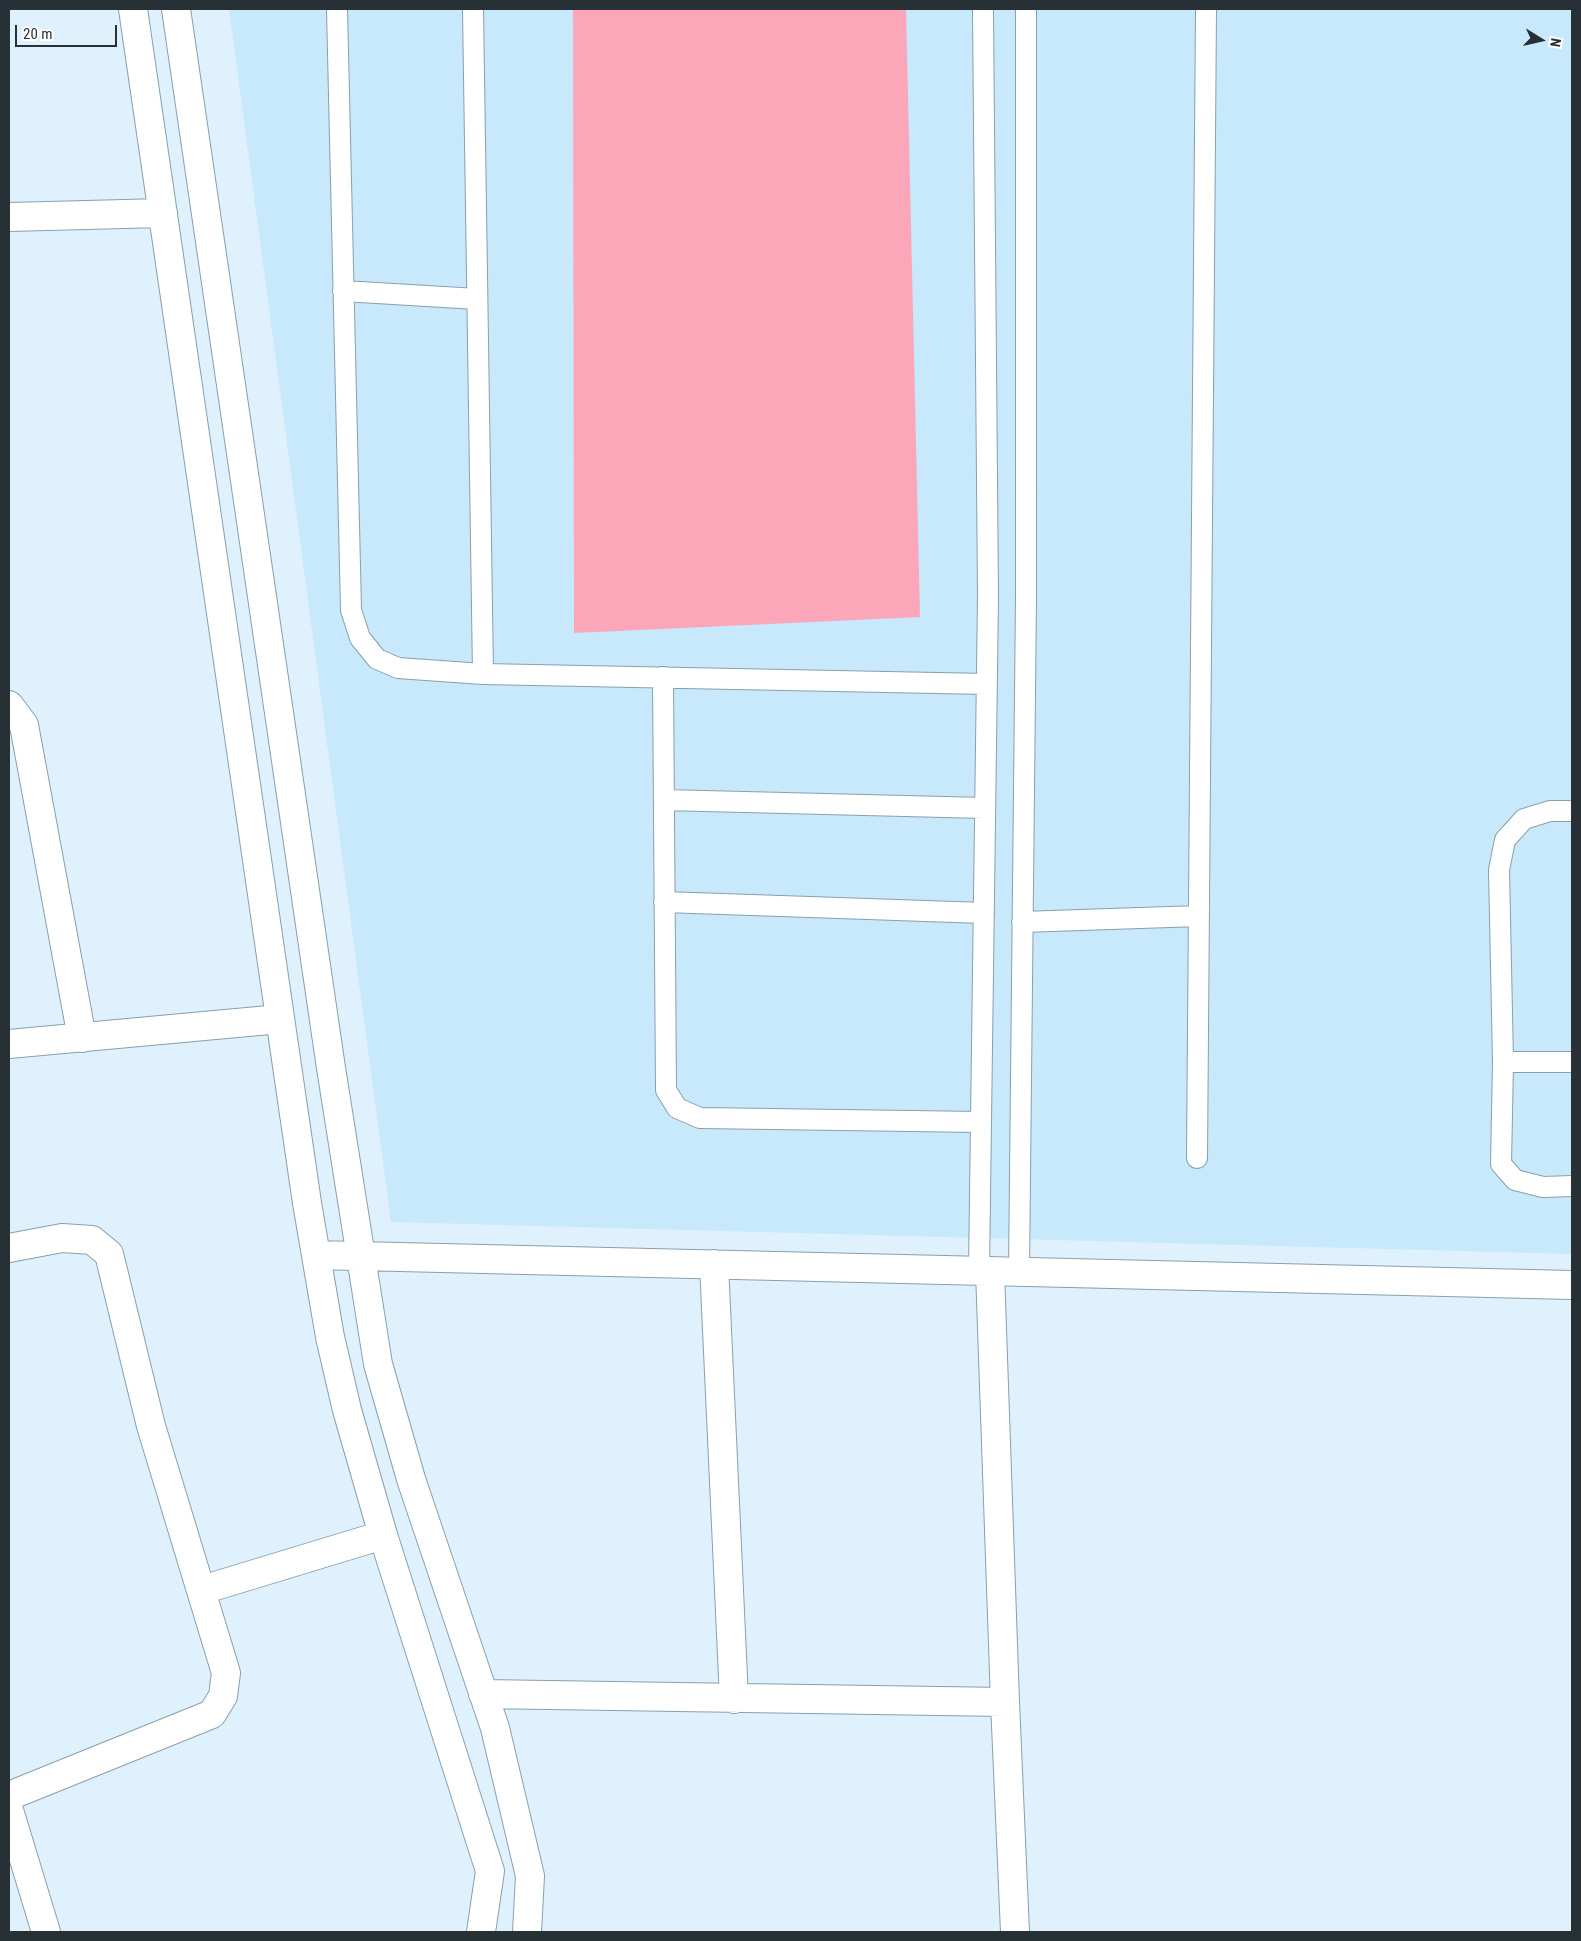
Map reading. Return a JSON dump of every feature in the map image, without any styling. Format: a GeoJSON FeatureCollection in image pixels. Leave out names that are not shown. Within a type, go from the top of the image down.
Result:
{"type":"FeatureCollection","features":[{"type":"Feature","properties":{"kind":"street"},"geometry":{"type":"LineString","coordinates":[[133,9],[280,1020],[330,1337],[347,1410],[383,1535],[490,1871],[481,1932]]}},
{"type":"Feature","properties":{"kind":"street"},"geometry":{"type":"LineString","coordinates":[[176,9],[331,1068],[378,1364],[411,1479],[494,1728],[530,1876],[527,1932]]}},
{"type":"Feature","properties":{"kind":"street"},"geometry":{"type":"LineString","coordinates":[[9,217],[163,213]]}},
{"type":"Feature","properties":{"kind":"street"},"geometry":{"type":"LineString","coordinates":[[9,705],[24,725],[82,1038]]}},
{"type":"Feature","properties":{"kind":"street"},"geometry":{"type":"LineString","coordinates":[[9,1044],[280,1020]]}},
{"type":"Feature","properties":{"kind":"street"},"geometry":{"type":"LineString","coordinates":[[9,1248],[62,1238],[92,1240],[109,1254],[151,1426],[226,1673],[223,1696],[212,1714],[9,1796]]}},
{"type":"Feature","properties":{"kind":"street"},"geometry":{"type":"LineString","coordinates":[[316,1255],[1572,1285]]}},
{"type":"Feature","properties":{"kind":"street"},"geometry":{"type":"LineString","coordinates":[[714,1264],[734,1699]]}},
{"type":"Feature","properties":{"kind":"street"},"geometry":{"type":"LineString","coordinates":[[984,1271],[1015,1932]]}},
{"type":"Feature","properties":{"kind":"street"},"geometry":{"type":"LineString","coordinates":[[202,1590],[383,1535]]}},
{"type":"Feature","properties":{"kind":"street"},"geometry":{"type":"LineString","coordinates":[[483,1694],[1005,1702]]}},
{"type":"Feature","properties":{"kind":"street"},"geometry":{"type":"LineString","coordinates":[[9,1810],[46,1932]]}},
{"type":"Feature","properties":{"kind":"lane"},"geometry":{"type":"LineString","coordinates":[[337,9],[351,610],[360,638],[377,659],[398,668],[483,674],[987,684]]}},
{"type":"Feature","properties":{"kind":"lane"},"geometry":{"type":"LineString","coordinates":[[473,9],[483,674]]}},
{"type":"Feature","properties":{"kind":"lane"},"geometry":{"type":"LineString","coordinates":[[983,9],[988,596],[981,1122],[984,1271]]}},
{"type":"Feature","properties":{"kind":"lane"},"geometry":{"type":"LineString","coordinates":[[1019,1272],[1026,597],[1026,9]]}},
{"type":"Feature","properties":{"kind":"lane"},"geometry":{"type":"LineString","coordinates":[[1197,1158],[1206,9]]}},
{"type":"Feature","properties":{"kind":"lane"},"geometry":{"type":"LineString","coordinates":[[343,291],[477,299]]}},
{"type":"Feature","properties":{"kind":"lane"},"geometry":{"type":"LineString","coordinates":[[663,677],[666,1090],[677,1108],[700,1118],[981,1122]]}},
{"type":"Feature","properties":{"kind":"lane"},"geometry":{"type":"LineString","coordinates":[[664,800],[986,808]]}},
{"type":"Feature","properties":{"kind":"lane"},"geometry":{"type":"LineString","coordinates":[[1572,811],[1550,811],[1524,819],[1505,840],[1499,870],[1503,1062],[1501,1164],[1515,1180],[1543,1187],[1572,1186]]}},
{"type":"Feature","properties":{"kind":"lane"},"geometry":{"type":"LineString","coordinates":[[664,902],[984,913]]}},
{"type":"Feature","properties":{"kind":"lane"},"geometry":{"type":"LineString","coordinates":[[1022,922],[1199,916]]}},
{"type":"Feature","properties":{"kind":"lane"},"geometry":{"type":"LineString","coordinates":[[1503,1062],[1572,1062]]}},
{"type":"Feature","properties":{"kind":"shaded area"},"geometry":{"type":"Polygon","coordinates":[[[229,9],[1572,9],[1572,1254],[391,1222],[229,9]]]}},
{"type":"Feature","properties":{"kind":"building"},"geometry":{"type":"Polygon","coordinates":[[[573,9],[906,9],[920,617],[574,633],[573,9]]]}}]}
